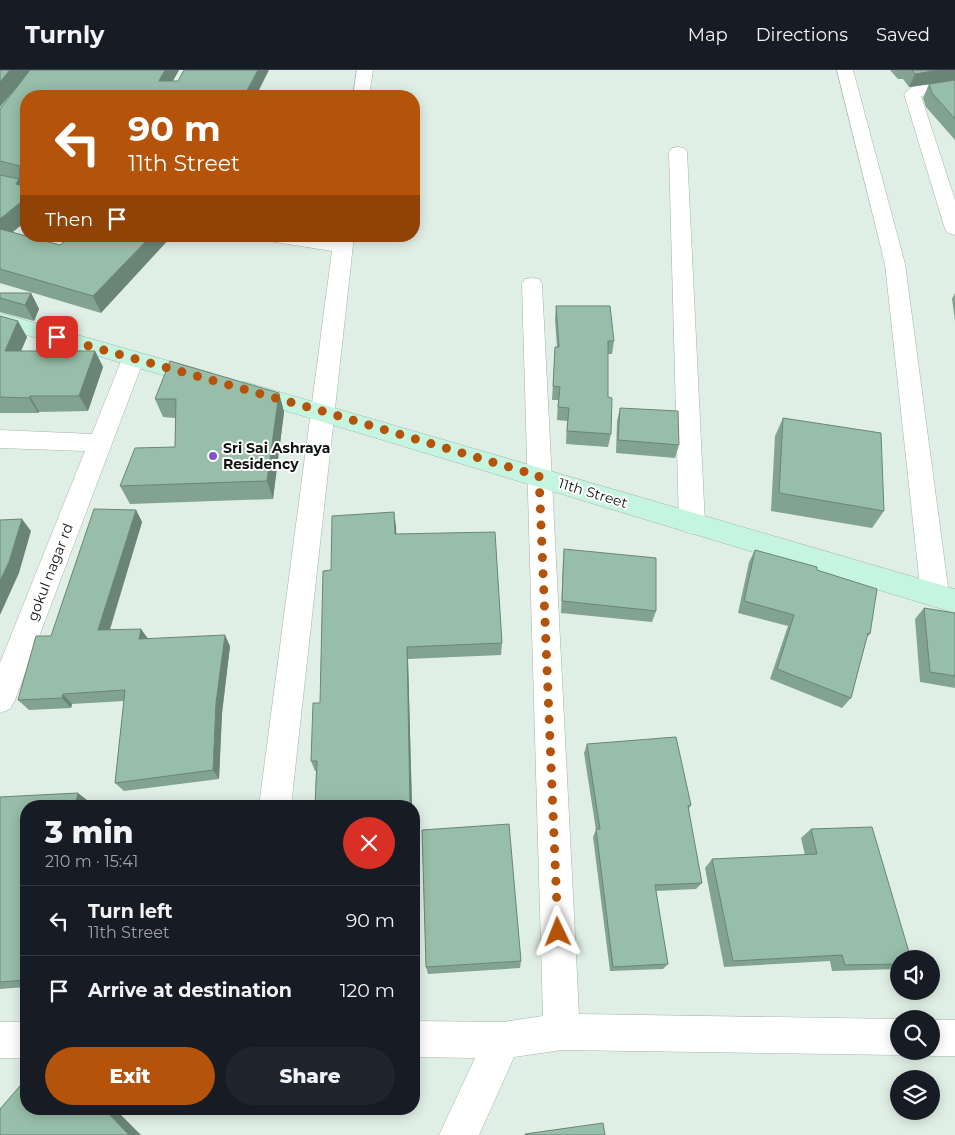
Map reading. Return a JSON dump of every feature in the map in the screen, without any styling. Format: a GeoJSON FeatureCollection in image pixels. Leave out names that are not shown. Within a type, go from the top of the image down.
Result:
{"type":"FeatureCollection","features":[{"type":"Feature","properties":{"kind":"street"},"geometry":{"type":"LineString","coordinates":[[362,90],[364,70]]}},
{"type":"Feature","properties":{"kind":"street"},"geometry":{"type":"LineString","coordinates":[[846,70],[895,264],[945,598]]}},
{"type":"Feature","properties":{"kind":"street"},"geometry":{"type":"LineString","coordinates":[[955,86],[918,90],[912,94],[955,229]]}},
{"type":"Feature","properties":{"kind":"street"},"geometry":{"type":"LineString","coordinates":[[678,152],[692,524]]}},
{"type":"Feature","properties":{"kind":"street"},"geometry":{"type":"LineString","coordinates":[[276,800],[344,242]]}},
{"type":"Feature","properties":{"kind":"street"},"geometry":{"type":"LineString","coordinates":[[532,284],[562,1032]]}},
{"type":"Feature","properties":{"kind":"street","name":"11th Street"},"geometry":{"type":"LineString","coordinates":[[0,320],[322,411],[692,524],[945,598]]}},
{"type":"Feature","properties":{"kind":"street","name":"gokul nagar rd"},"geometry":{"type":"LineString","coordinates":[[1,696],[133,359]]}},
{"type":"Feature","properties":{"kind":"street"},"geometry":{"type":"LineString","coordinates":[[0,439],[101,443]]}},
{"type":"Feature","properties":{"kind":"street"},"geometry":{"type":"LineString","coordinates":[[420,1039],[503,1040],[562,1032],[890,1037]]}},
{"type":"Feature","properties":{"kind":"street"},"geometry":{"type":"LineString","coordinates":[[940,1038],[955,1038]]}},
{"type":"Feature","properties":{"kind":"street"},"geometry":{"type":"LineString","coordinates":[[459,1135],[503,1040]]}},
{"type":"Feature","properties":{"kind":"building"},"geometry":{"type":"Polygon","coordinates":[[[0,70],[10,70],[0,82],[0,70]]]}},
{"type":"Feature","properties":{"kind":"building"},"geometry":{"type":"Polygon","coordinates":[[[30,70],[165,70],[159,81],[178,81],[184,70],[258,70],[247,90],[20,90],[20,166],[0,161],[0,109],[30,70]]]}},
{"type":"Feature","properties":{"kind":"building"},"geometry":{"type":"Polygon","coordinates":[[[912,70],[939,70],[915,74],[912,70]]]}},
{"type":"Feature","properties":{"kind":"building"},"geometry":{"type":"Polygon","coordinates":[[[955,80],[955,119],[932,93],[929,84],[955,80]]]}},
{"type":"Feature","properties":{"kind":"building"},"geometry":{"type":"Polygon","coordinates":[[[0,175],[19,179],[16,184],[20,185],[20,203],[0,219],[0,175]]]}},
{"type":"Feature","properties":{"kind":"building"},"geometry":{"type":"Polygon","coordinates":[[[0,229],[20,234],[20,242],[49,242],[60,245],[64,242],[145,242],[93,296],[0,269],[0,229]]]}},
{"type":"Feature","properties":{"kind":"building"},"geometry":{"type":"Polygon","coordinates":[[[0,293],[31,293],[25,305],[0,298],[0,293]]]}},
{"type":"Feature","properties":{"kind":"building"},"geometry":{"type":"Polygon","coordinates":[[[556,306],[610,306],[614,341],[608,341],[608,397],[612,398],[611,434],[567,431],[569,408],[558,407],[560,387],[553,386],[555,347],[559,347],[556,306]]]}},
{"type":"Feature","properties":{"kind":"building"},"geometry":{"type":"Polygon","coordinates":[[[0,316],[18,321],[5,351],[95,351],[79,396],[0,397],[0,316]]]}},
{"type":"Feature","properties":{"kind":"building","name":"Sri Sai Ashraya Residency"},"geometry":{"type":"Polygon","coordinates":[[[170,361],[279,393],[267,481],[120,486],[135,448],[175,447],[176,399],[155,399],[170,361]]]}},
{"type":"Feature","properties":{"kind":"building"},"geometry":{"type":"Polygon","coordinates":[[[620,408],[678,411],[679,445],[618,440],[620,408]]]}},
{"type":"Feature","properties":{"kind":"building"},"geometry":{"type":"Polygon","coordinates":[[[783,418],[881,433],[884,511],[779,493],[783,418]]]}},
{"type":"Feature","properties":{"kind":"building"},"geometry":{"type":"Polygon","coordinates":[[[94,509],[136,510],[98,630],[141,629],[139,639],[225,635],[216,703],[213,770],[115,783],[125,690],[63,694],[62,698],[18,700],[36,636],[51,636],[94,509]]]}},
{"type":"Feature","properties":{"kind":"building"},"geometry":{"type":"Polygon","coordinates":[[[394,512],[395,534],[495,532],[502,643],[407,647],[410,800],[315,800],[317,761],[311,761],[313,703],[320,703],[323,571],[331,570],[332,516],[394,512]]]}},
{"type":"Feature","properties":{"kind":"building"},"geometry":{"type":"Polygon","coordinates":[[[22,519],[9,562],[0,581],[0,520],[22,519]]]}},
{"type":"Feature","properties":{"kind":"building"},"geometry":{"type":"Polygon","coordinates":[[[564,549],[656,558],[656,611],[562,601],[564,549]]]}},
{"type":"Feature","properties":{"kind":"building"},"geometry":{"type":"Polygon","coordinates":[[[755,550],[817,567],[817,570],[877,589],[870,634],[868,633],[851,698],[777,669],[794,615],[744,601],[755,550]]]}},
{"type":"Feature","properties":{"kind":"building"},"geometry":{"type":"Polygon","coordinates":[[[924,608],[955,613],[955,676],[930,672],[924,608]]]}},
{"type":"Feature","properties":{"kind":"building"},"geometry":{"type":"Polygon","coordinates":[[[676,737],[691,805],[688,806],[702,883],[655,885],[668,964],[613,967],[596,829],[600,829],[587,744],[676,737]]]}},
{"type":"Feature","properties":{"kind":"building"},"geometry":{"type":"Polygon","coordinates":[[[78,793],[76,800],[20,800],[20,980],[0,982],[0,797],[78,793]]]}},
{"type":"Feature","properties":{"kind":"building"},"geometry":{"type":"Polygon","coordinates":[[[509,824],[521,961],[426,967],[422,830],[509,824]]]}},
{"type":"Feature","properties":{"kind":"building"},"geometry":{"type":"Polygon","coordinates":[[[872,827],[908,950],[890,950],[890,964],[845,965],[842,955],[733,961],[712,859],[817,854],[811,829],[872,827]]]}},
{"type":"Feature","properties":{"kind":"building"},"geometry":{"type":"Polygon","coordinates":[[[20,1086],[20,1115],[110,1115],[129,1135],[0,1135],[0,1109],[20,1086]]]}},
{"type":"Feature","properties":{"kind":"building"},"geometry":{"type":"Polygon","coordinates":[[[603,1123],[605,1135],[525,1135],[525,1134],[603,1123]]]}},
{"type":"Feature","properties":{"kind":"place","name":"Sri Sai Ashraya Residency"},"geometry":{"type":"Point","coordinates":[213,456]}},
{"type":"Feature","properties":{"kind":"route"},"geometry":{"type":"LineString","coordinates":[[57,337],[322,411],[539,476],[558,932]]}}]}
